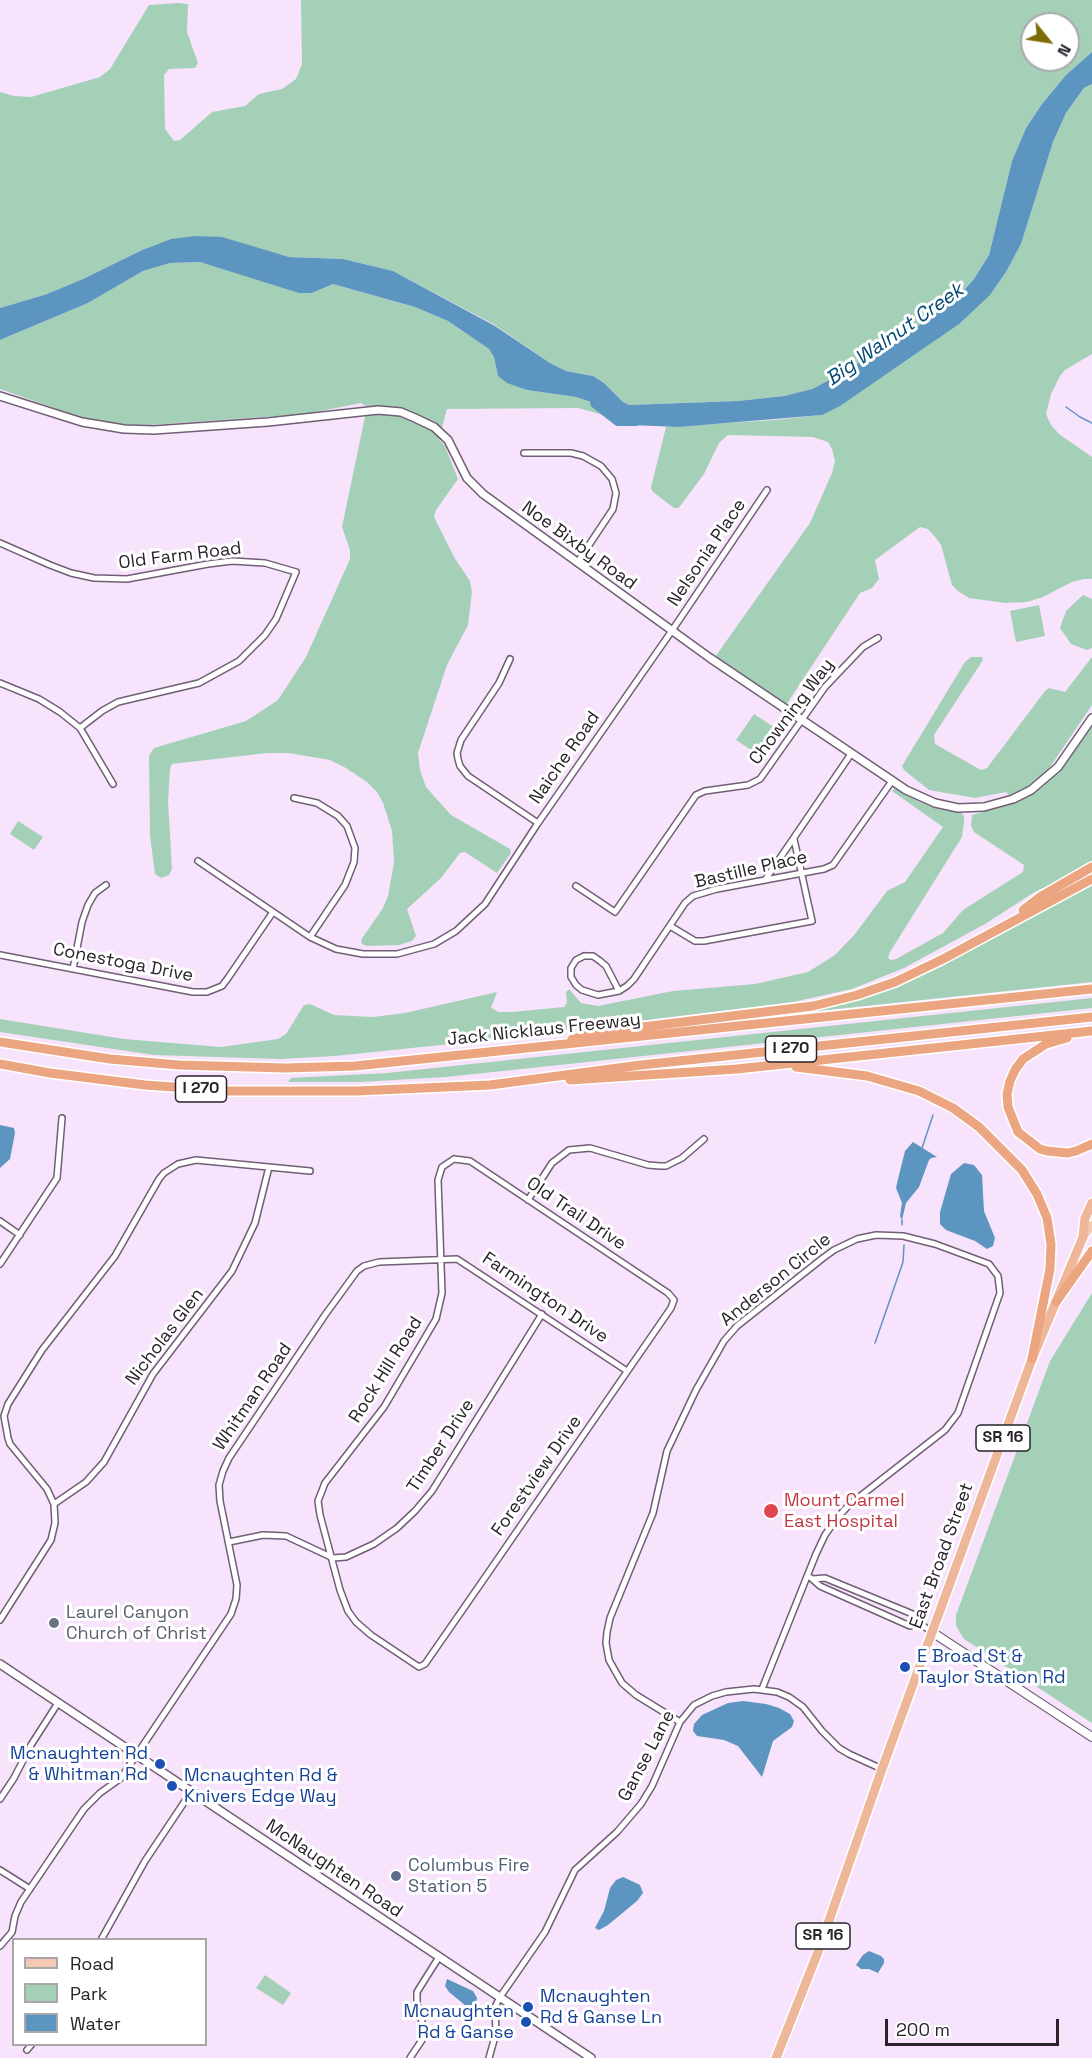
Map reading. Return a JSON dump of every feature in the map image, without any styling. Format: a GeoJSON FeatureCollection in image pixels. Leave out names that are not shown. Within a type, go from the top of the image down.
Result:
{"type":"FeatureCollection","features":[{"type":"Feature","properties":{"kind":"highway"},"geometry":{"type":"LineString","coordinates":[[1003,926],[1040,897],[1092,867]]}},
{"type":"Feature","properties":{"kind":"highway"},"geometry":{"type":"LineString","coordinates":[[534,1047],[594,1033],[813,1006],[857,995],[908,976],[1092,879]]}},
{"type":"Feature","properties":{"kind":"highway","name":"Jack Nicklaus Freeway"},"geometry":{"type":"LineString","coordinates":[[0,1042],[127,1061],[205,1067],[355,1066],[1092,989]]}},
{"type":"Feature","properties":{"kind":"highway","name":"I 270"},"geometry":{"type":"LineString","coordinates":[[0,1064],[98,1080],[229,1091],[346,1092],[490,1085],[641,1065],[1092,1017]]}},
{"type":"Feature","properties":{"kind":"highway"},"geometry":{"type":"LineString","coordinates":[[490,1085],[693,1073],[1092,1032]]}},
{"type":"Feature","properties":{"kind":"highway"},"geometry":{"type":"LineString","coordinates":[[1092,1032],[1047,1044],[1029,1054],[1015,1070],[1008,1088],[1007,1101],[1009,1114],[1018,1132],[1040,1149],[1068,1153],[1092,1144]]}},
{"type":"Feature","properties":{"kind":"highway"},"geometry":{"type":"LineString","coordinates":[[779,1065],[867,1076],[918,1091],[953,1108],[979,1127],[1016,1162],[1038,1194],[1047,1218],[1051,1244],[1050,1269],[1032,1359]]}},
{"type":"Feature","properties":{"kind":"highway","name":"East Broad Street"},"geometry":{"type":"LineString","coordinates":[[776,2058],[821,1943],[1032,1359],[1083,1237],[1085,1218],[1092,1203]]}},
{"type":"Feature","properties":{"kind":"highway"},"geometry":{"type":"LineString","coordinates":[[1056,1302],[1092,1251]]}},
{"type":"Feature","properties":{"kind":"main road","name":"East Broad Street"},"geometry":{"type":"LineString","coordinates":[[1083,1237],[1092,1226]]}},
{"type":"Feature","properties":{"kind":"main road"},"geometry":{"type":"LineString","coordinates":[[932,1632],[1092,1737]]}},
{"type":"Feature","properties":{"kind":"street","name":"Noe Bixby Road"},"geometry":{"type":"LineString","coordinates":[[0,396],[82,422],[124,429],[154,430],[237,425],[378,410],[408,415],[425,422],[444,435],[452,446],[467,478],[483,494],[671,632],[851,754],[915,795],[946,807],[972,808],[999,804],[1032,790],[1064,759],[1092,718]]}},
{"type":"Feature","properties":{"kind":"street"},"geometry":{"type":"LineString","coordinates":[[524,453],[571,453],[583,456],[602,466],[612,479],[616,493],[613,508],[577,563]]}},
{"type":"Feature","properties":{"kind":"street","name":"Nelsonia Place"},"geometry":{"type":"LineString","coordinates":[[671,632],[767,490]]}},
{"type":"Feature","properties":{"kind":"street","name":"Old Farm Road"},"geometry":{"type":"LineString","coordinates":[[0,543],[71,573],[94,578],[127,579],[232,561],[265,563],[296,572],[276,619],[265,635],[239,662],[199,683],[118,702],[80,728]]}},
{"type":"Feature","properties":{"kind":"street","name":"Naiche Road"},"geometry":{"type":"LineString","coordinates":[[198,861],[310,937],[336,949],[363,954],[410,951],[446,938],[466,923],[485,904],[538,823],[671,632]]}},
{"type":"Feature","properties":{"kind":"street","name":"Chowning Way"},"geometry":{"type":"LineString","coordinates":[[576,886],[615,912],[696,795],[705,791],[748,784],[760,779],[825,687],[863,647],[878,638]]}},
{"type":"Feature","properties":{"kind":"street"},"geometry":{"type":"LineString","coordinates":[[510,658],[499,683],[461,740],[457,753],[458,759],[460,766],[468,776],[538,823]]}},
{"type":"Feature","properties":{"kind":"street"},"geometry":{"type":"LineString","coordinates":[[0,683],[39,699],[80,728],[113,784]]}},
{"type":"Feature","properties":{"kind":"street"},"geometry":{"type":"LineString","coordinates":[[765,880],[851,754]]}},
{"type":"Feature","properties":{"kind":"street","name":"Bastille Place"},"geometry":{"type":"LineString","coordinates":[[619,991],[634,979],[685,903],[693,896],[824,869],[833,865],[892,781]]}},
{"type":"Feature","properties":{"kind":"street"},"geometry":{"type":"LineString","coordinates":[[294,798],[317,803],[339,816],[347,826],[355,848],[354,862],[345,885],[310,937]]}},
{"type":"Feature","properties":{"kind":"street"},"geometry":{"type":"LineString","coordinates":[[670,926],[695,940],[704,941],[812,921],[794,838]]}},
{"type":"Feature","properties":{"kind":"street"},"geometry":{"type":"LineString","coordinates":[[73,969],[88,905],[95,893],[106,885]]}},
{"type":"Feature","properties":{"kind":"street","name":"Conestoga Drive"},"geometry":{"type":"LineString","coordinates":[[0,955],[193,992],[207,992],[222,986],[273,912]]}},
{"type":"Feature","properties":{"kind":"street"},"geometry":{"type":"LineString","coordinates":[[584,956],[593,956],[606,966],[619,991],[598,995],[582,990],[571,977],[571,968],[576,960],[584,956]]}},
{"type":"Feature","properties":{"kind":"street"},"geometry":{"type":"LineString","coordinates":[[0,1264],[57,1178],[62,1118]]}},
{"type":"Feature","properties":{"kind":"street"},"geometry":{"type":"LineString","coordinates":[[528,1200],[552,1163],[569,1150],[590,1148],[648,1165],[666,1166],[682,1158],[704,1139]]}},
{"type":"Feature","properties":{"kind":"street","name":"Old Trail Drive"},"geometry":{"type":"LineString","coordinates":[[457,1159],[470,1161],[668,1293],[674,1300]]}},
{"type":"Feature","properties":{"kind":"street","name":"Rock Hill Road"},"geometry":{"type":"LineString","coordinates":[[421,1666],[416,1666],[371,1635],[351,1616],[340,1590],[319,1509],[322,1489],[384,1407],[436,1320],[442,1293],[438,1176],[445,1163],[457,1159]]}},
{"type":"Feature","properties":{"kind":"street"},"geometry":{"type":"LineString","coordinates":[[0,1620],[51,1540],[55,1523],[54,1504],[44,1484],[10,1444],[4,1416],[8,1404],[54,1333],[114,1256],[164,1173],[178,1164],[196,1160],[310,1171]]}},
{"type":"Feature","properties":{"kind":"street","name":"Nicholas Glen"},"geometry":{"type":"LineString","coordinates":[[54,1504],[86,1482],[104,1462],[153,1374],[223,1284],[241,1256],[255,1223],[269,1167]]}},
{"type":"Feature","properties":{"kind":"street"},"geometry":{"type":"LineString","coordinates":[[0,1221],[20,1235]]}},
{"type":"Feature","properties":{"kind":"street","name":"Anderson Circle"},"geometry":{"type":"LineString","coordinates":[[680,1722],[636,1695],[622,1683],[609,1660],[607,1632],[610,1618],[653,1513],[667,1450],[700,1381],[724,1341],[737,1326],[834,1250],[857,1239],[876,1235],[903,1236],[935,1244],[989,1264],[998,1276],[1000,1293],[955,1419],[945,1430],[842,1511],[825,1535],[762,1689]]}},
{"type":"Feature","properties":{"kind":"street","name":"Farmington Drive"},"geometry":{"type":"LineString","coordinates":[[442,1259],[457,1259],[462,1262],[627,1371]]}},
{"type":"Feature","properties":{"kind":"street","name":"Whitman Road"},"geometry":{"type":"LineString","coordinates":[[13,1938],[18,1908],[30,1890],[90,1802],[100,1792],[118,1781],[231,1614],[236,1599],[237,1585],[220,1501],[219,1485],[230,1458],[351,1277],[364,1266],[372,1263],[442,1259]]}},
{"type":"Feature","properties":{"kind":"street","name":"Forestview Drive"},"geometry":{"type":"LineString","coordinates":[[421,1666],[425,1664],[479,1586],[671,1308],[674,1300]]}},
{"type":"Feature","properties":{"kind":"street","name":"Timber Drive"},"geometry":{"type":"LineString","coordinates":[[333,1558],[346,1557],[374,1544],[397,1528],[415,1511],[432,1491],[542,1314]]}},
{"type":"Feature","properties":{"kind":"street"},"geometry":{"type":"LineString","coordinates":[[229,1542],[263,1535],[286,1536],[333,1558]]}},
{"type":"Feature","properties":{"kind":"street"},"geometry":{"type":"LineString","coordinates":[[808,1575],[820,1586],[910,1626],[919,1623]]}},
{"type":"Feature","properties":{"kind":"street"},"geometry":{"type":"LineString","coordinates":[[813,1579],[825,1578],[915,1616],[919,1623],[932,1632]]}},
{"type":"Feature","properties":{"kind":"street","name":"McNaughten Road"},"geometry":{"type":"LineString","coordinates":[[0,1664],[591,2058]]}},
{"type":"Feature","properties":{"kind":"street","name":"Ganse Lane"},"geometry":{"type":"LineString","coordinates":[[500,1997],[550,1922],[563,1890],[575,1870],[617,1832],[641,1804],[652,1786],[680,1722],[694,1705],[705,1698],[726,1692],[762,1689],[777,1692],[803,1707],[839,1748],[882,1769]]}},
{"type":"Feature","properties":{"kind":"street"},"geometry":{"type":"LineString","coordinates":[[0,1799],[14,1778],[31,1744],[58,1703]]}},
{"type":"Feature","properties":{"kind":"street"},"geometry":{"type":"LineString","coordinates":[[102,1938],[145,1861],[191,1792]]}},
{"type":"Feature","properties":{"kind":"street"},"geometry":{"type":"LineString","coordinates":[[0,1870],[30,1890]]}},
{"type":"Feature","properties":{"kind":"street"},"geometry":{"type":"LineString","coordinates":[[410,2058],[422,2040],[424,2029],[417,2004],[417,1992],[440,1957]]}},
{"type":"Feature","properties":{"kind":"street"},"geometry":{"type":"LineString","coordinates":[[489,2058],[496,2033],[495,2007],[500,1997]]}},
{"type":"Feature","properties":{"kind":"street"},"geometry":{"type":"LineString","coordinates":[[27,2050],[30,2046]]}},
{"type":"Feature","properties":{"kind":"green space"},"geometry":{"type":"Polygon","coordinates":[[[301,0],[1092,0],[1092,52],[1080,63],[1080,12],[1020,12],[1020,72],[1069,72],[1042,104],[1026,128],[1012,161],[989,255],[974,279],[958,297],[927,320],[839,375],[812,389],[784,396],[738,401],[629,405],[593,376],[566,371],[550,363],[495,325],[393,271],[343,259],[289,257],[270,252],[140,251],[47,294],[0,308],[0,92],[31,97],[100,77],[110,69],[149,5],[178,3],[188,4],[187,32],[198,63],[195,68],[169,69],[164,75],[165,129],[174,141],[180,140],[212,112],[245,106],[259,94],[282,89],[296,79],[302,64],[301,0]]]}},
{"type":"Feature","properties":{"kind":"green space"},"geometry":{"type":"Polygon","coordinates":[[[1092,84],[1092,354],[1065,370],[1060,376],[1051,394],[1046,414],[1051,425],[1059,434],[1092,457],[1092,579],[1072,582],[1043,597],[1027,602],[1005,603],[969,598],[952,585],[941,545],[928,529],[920,527],[875,560],[879,579],[872,588],[860,593],[786,705],[715,657],[810,523],[832,473],[835,461],[832,449],[828,442],[813,437],[728,435],[719,443],[704,474],[681,505],[674,508],[652,491],[651,487],[666,427],[822,415],[990,295],[1021,244],[1053,142],[1066,113],[1084,88],[1092,84]]]}},
{"type":"Feature","properties":{"kind":"green space"},"geometry":{"type":"Polygon","coordinates":[[[200,262],[312,293],[333,284],[415,307],[448,321],[489,349],[494,357],[498,375],[527,390],[576,397],[594,403],[618,419],[578,408],[447,409],[439,439],[445,446],[458,479],[436,510],[434,517],[454,557],[470,581],[472,592],[468,625],[447,665],[418,753],[420,770],[426,787],[451,815],[510,849],[511,853],[497,873],[465,852],[460,853],[441,878],[407,909],[416,936],[412,941],[399,945],[367,946],[362,944],[361,940],[383,908],[388,896],[394,862],[392,831],[383,803],[377,792],[367,782],[330,760],[288,753],[267,753],[172,764],[168,801],[172,869],[169,875],[161,878],[155,874],[150,836],[149,756],[154,748],[246,721],[278,700],[306,657],[350,559],[350,550],[342,527],[367,407],[361,403],[306,414],[151,425],[117,424],[85,419],[0,389],[0,340],[88,303],[143,271],[170,263],[200,262]]]}},
{"type":"Feature","properties":{"kind":"green space"},"geometry":{"type":"Polygon","coordinates":[[[1083,595],[1092,599],[1092,648],[1087,650],[1071,644],[1060,628],[1066,611],[1083,595]]]}},
{"type":"Feature","properties":{"kind":"green space"},"geometry":{"type":"Polygon","coordinates":[[[1039,605],[1045,636],[1016,642],[1010,611],[1039,605]]]}},
{"type":"Feature","properties":{"kind":"green space"},"geometry":{"type":"Polygon","coordinates":[[[971,657],[982,657],[983,660],[934,735],[935,744],[981,770],[987,768],[1045,691],[1049,688],[1065,692],[1092,657],[1092,705],[1048,770],[1029,786],[1010,796],[1006,792],[975,798],[929,790],[902,766],[965,662],[971,657]]]}},
{"type":"Feature","properties":{"kind":"green space"},"geometry":{"type":"Polygon","coordinates":[[[754,714],[780,731],[762,757],[736,740],[754,714]]]}},
{"type":"Feature","properties":{"kind":"green space"},"geometry":{"type":"Polygon","coordinates":[[[1092,724],[1092,864],[1033,893],[985,924],[904,968],[852,989],[793,1002],[460,1043],[335,1056],[281,1059],[154,1055],[0,1032],[0,1019],[124,1039],[221,1047],[278,1039],[286,1034],[304,1005],[310,1004],[334,1015],[373,1017],[405,1013],[497,992],[491,1008],[499,1012],[512,1012],[564,1007],[567,1003],[566,992],[569,989],[581,1003],[598,1006],[673,991],[755,984],[808,972],[835,955],[855,934],[887,891],[905,882],[943,827],[892,791],[895,788],[922,803],[942,810],[961,812],[964,816],[962,837],[890,952],[888,958],[896,959],[943,933],[963,910],[1023,872],[1024,865],[974,832],[971,826],[972,815],[1009,805],[1041,788],[1059,770],[1092,724]]]}},
{"type":"Feature","properties":{"kind":"green space"},"geometry":{"type":"Polygon","coordinates":[[[18,821],[43,837],[34,850],[10,834],[18,821]]]}},
{"type":"Feature","properties":{"kind":"green space"},"geometry":{"type":"Polygon","coordinates":[[[1092,883],[1092,982],[809,1012],[854,1000],[902,983],[1092,883]]]}},
{"type":"Feature","properties":{"kind":"green space"},"geometry":{"type":"Polygon","coordinates":[[[1092,998],[1092,1008],[446,1077],[361,1082],[288,1082],[291,1078],[387,1073],[1092,998]]]}},
{"type":"Feature","properties":{"kind":"green space"},"geometry":{"type":"Polygon","coordinates":[[[1092,1293],[1092,1723],[964,1639],[956,1626],[956,1615],[1050,1361],[1092,1293]]]}},
{"type":"Feature","properties":{"kind":"green space"},"geometry":{"type":"Polygon","coordinates":[[[265,1975],[291,1993],[283,2005],[256,1988],[265,1975]]]}},
{"type":"Feature","properties":{"kind":"water"},"geometry":{"type":"Polygon","coordinates":[[[1092,52],[1092,84],[1084,88],[1066,113],[1053,142],[1021,244],[990,295],[959,324],[840,406],[822,415],[678,427],[631,425],[594,403],[576,397],[527,390],[507,383],[498,376],[494,357],[489,349],[448,321],[415,307],[333,284],[312,293],[299,293],[200,262],[170,263],[143,271],[88,303],[0,340],[0,308],[47,294],[171,239],[195,236],[222,237],[289,257],[343,259],[393,271],[495,326],[550,363],[566,371],[593,376],[629,405],[738,401],[784,396],[812,389],[839,375],[927,320],[958,297],[974,279],[989,255],[1012,161],[1026,128],[1066,75],[1069,72],[1080,72],[1080,63],[1092,52]]]}},
{"type":"Feature","properties":{"kind":"water"},"geometry":{"type":"Polygon","coordinates":[[[0,1125],[14,1128],[15,1133],[10,1159],[0,1168],[0,1125]]]}},
{"type":"Feature","properties":{"kind":"water"},"geometry":{"type":"Polygon","coordinates":[[[913,1142],[937,1157],[929,1160],[919,1187],[906,1203],[902,1220],[900,1216],[902,1203],[896,1188],[905,1151],[913,1142]]]}},
{"type":"Feature","properties":{"kind":"water"},"geometry":{"type":"Polygon","coordinates":[[[964,1163],[974,1165],[982,1175],[984,1211],[995,1238],[993,1246],[987,1249],[975,1241],[946,1230],[940,1224],[940,1212],[951,1174],[964,1163]]]}},
{"type":"Feature","properties":{"kind":"water"},"geometry":{"type":"Polygon","coordinates":[[[743,1701],[779,1708],[790,1714],[794,1721],[792,1727],[773,1741],[762,1777],[738,1746],[724,1740],[697,1736],[693,1731],[694,1724],[702,1715],[728,1703],[743,1701]]]}},
{"type":"Feature","properties":{"kind":"water"},"geometry":{"type":"Polygon","coordinates":[[[623,1877],[640,1885],[643,1893],[637,1901],[608,1925],[599,1930],[595,1928],[604,1911],[610,1888],[616,1880],[623,1877]]]}},
{"type":"Feature","properties":{"kind":"water"},"geometry":{"type":"Polygon","coordinates":[[[869,1951],[884,1959],[878,1973],[869,1969],[861,1969],[856,1965],[869,1951]]]}},
{"type":"Feature","properties":{"kind":"water"},"geometry":{"type":"Polygon","coordinates":[[[447,1979],[473,1991],[477,1998],[475,2006],[471,2009],[449,1992],[445,1986],[447,1979]]]}},
{"type":"Feature","properties":{"kind":"waterway","name":"Big Walnut Creek"},"geometry":{"type":"LineString","coordinates":[[595,403],[618,421],[636,421]]}},
{"type":"Feature","properties":{"kind":"waterway"},"geometry":{"type":"LineString","coordinates":[[1066,407],[1092,423]]}},
{"type":"Feature","properties":{"kind":"waterway"},"geometry":{"type":"LineString","coordinates":[[922,1148],[933,1115]]}},
{"type":"Feature","properties":{"kind":"waterway"},"geometry":{"type":"LineString","coordinates":[[902,1220],[902,1225]]}},
{"type":"Feature","properties":{"kind":"waterway"},"geometry":{"type":"LineString","coordinates":[[875,1343],[903,1262],[904,1245]]}},
{"type":"Feature","properties":{"kind":"place","name":"Mount Carmel East Hospital"},"geometry":{"type":"Point","coordinates":[771,1511]}},
{"type":"Feature","properties":{"kind":"place","name":"Laurel Canyon Church of Christ"},"geometry":{"type":"Point","coordinates":[54,1623]}},
{"type":"Feature","properties":{"kind":"place","name":"E Broad St & Taylor Station Rd"},"geometry":{"type":"Point","coordinates":[905,1667]}},
{"type":"Feature","properties":{"kind":"place","name":"Mcnaughten Rd & Whitman Rd"},"geometry":{"type":"Point","coordinates":[160,1764]}},
{"type":"Feature","properties":{"kind":"place","name":"Mcnaughten Rd & Knivers Edge Way"},"geometry":{"type":"Point","coordinates":[172,1786]}},
{"type":"Feature","properties":{"kind":"place","name":"Columbus Fire Station 5"},"geometry":{"type":"Point","coordinates":[396,1876]}},
{"type":"Feature","properties":{"kind":"place","name":"Mcnaughten Rd & Ganse Ln"},"geometry":{"type":"Point","coordinates":[528,2007]}},
{"type":"Feature","properties":{"kind":"place","name":"Mcnaughten Rd & Ganse"},"geometry":{"type":"Point","coordinates":[526,2022]}}]}
